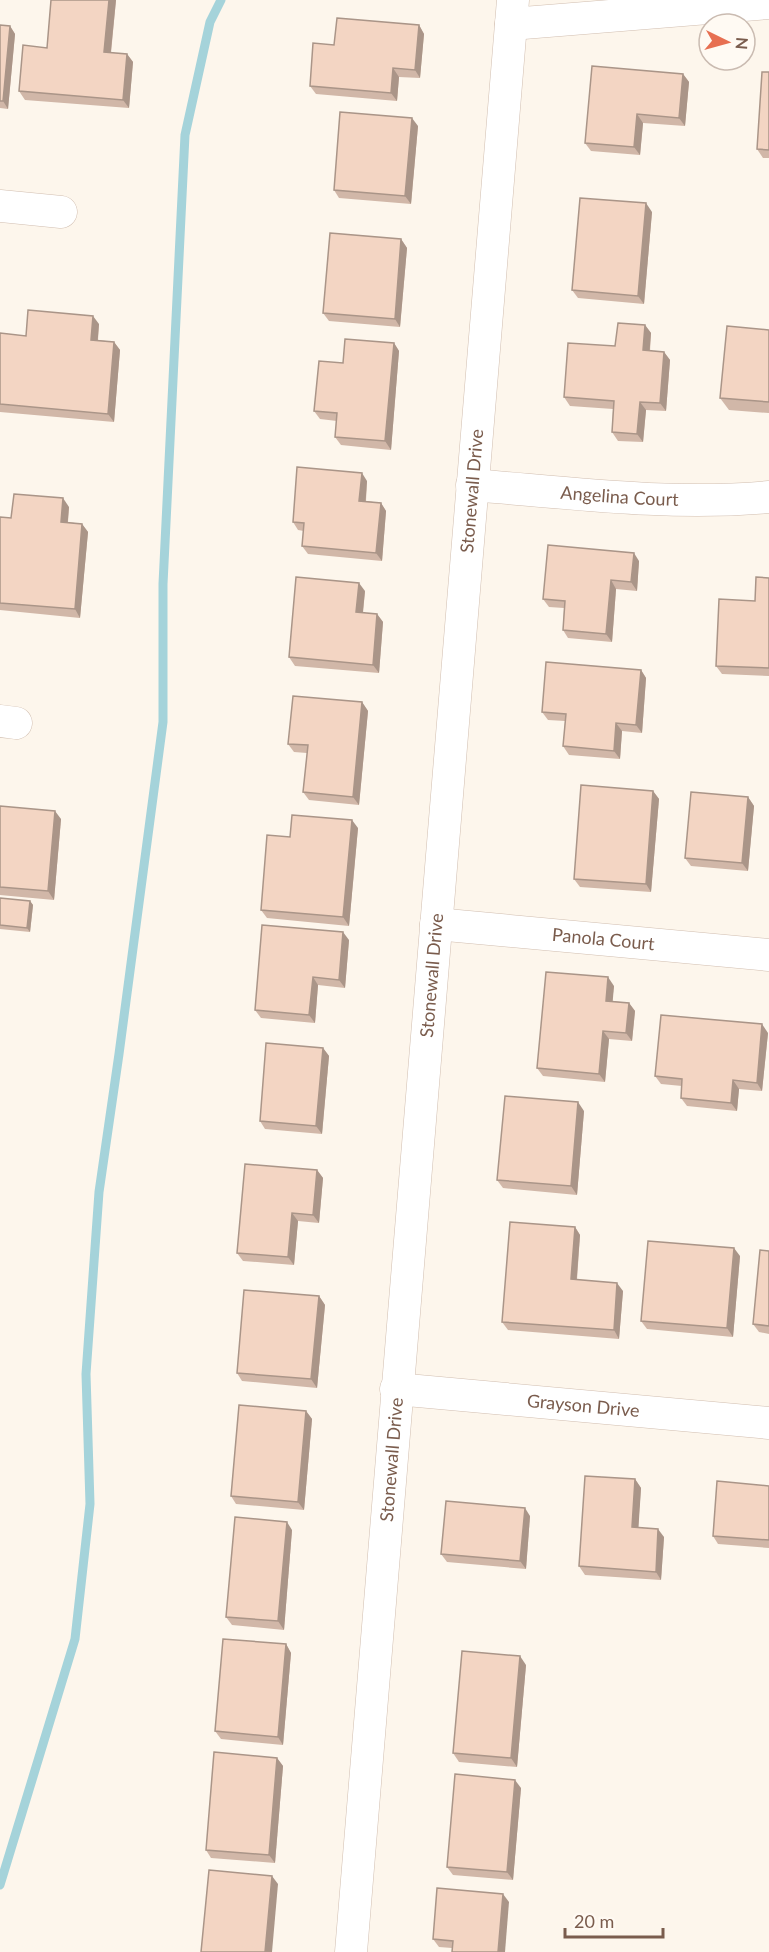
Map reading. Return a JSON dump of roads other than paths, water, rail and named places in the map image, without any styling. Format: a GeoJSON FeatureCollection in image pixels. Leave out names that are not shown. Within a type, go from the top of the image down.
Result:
{"type":"FeatureCollection","features":[{"type":"Feature","properties":{"kind":"street"},"geometry":{"type":"LineString","coordinates":[[512,12],[769,3]]}},
{"type":"Feature","properties":{"kind":"street","name":"Stonewall Drive"},"geometry":{"type":"LineString","coordinates":[[351,1952],[512,12]]}},
{"type":"Feature","properties":{"kind":"street"},"geometry":{"type":"LineString","coordinates":[[0,206],[62,212]]}},
{"type":"Feature","properties":{"kind":"street","name":"Angelina Court"},"geometry":{"type":"LineString","coordinates":[[472,485],[704,502],[769,498]]}},
{"type":"Feature","properties":{"kind":"street","name":"Panola Court"},"geometry":{"type":"LineString","coordinates":[[436,924],[769,955]]}},
{"type":"Feature","properties":{"kind":"street","name":"Grayson Drive"},"geometry":{"type":"LineString","coordinates":[[396,1389],[769,1423]]}},
{"type":"Feature","properties":{"kind":"waterway"},"geometry":{"type":"LineString","coordinates":[[0,1885],[75,1639],[90,1504],[86,1374],[99,1192],[163,722],[163,584],[185,135],[210,22],[221,0]]}}]}
